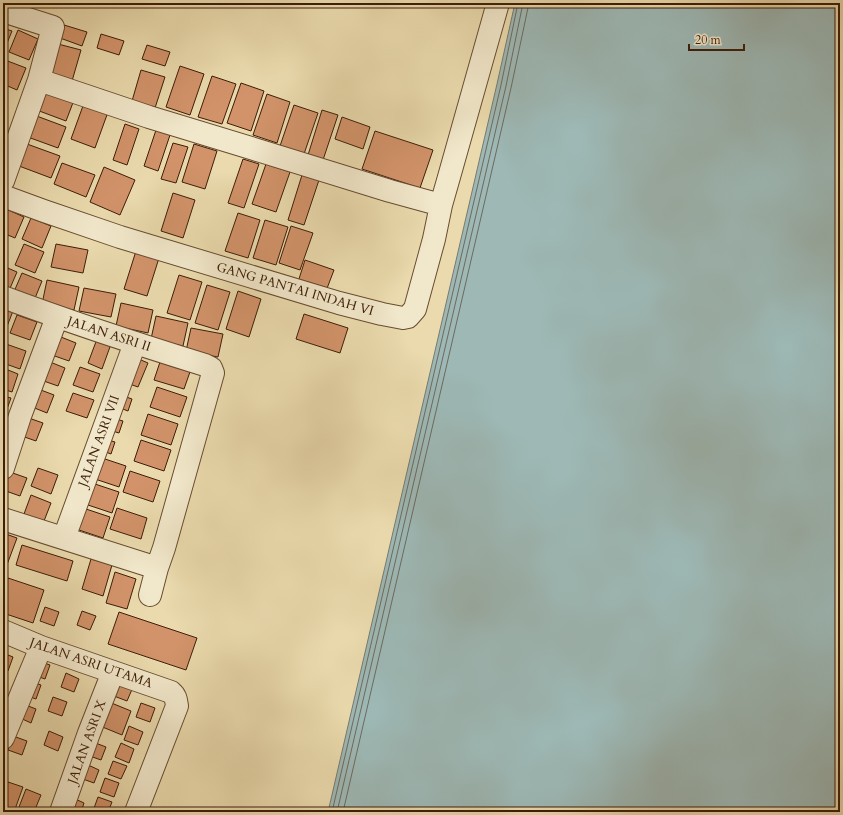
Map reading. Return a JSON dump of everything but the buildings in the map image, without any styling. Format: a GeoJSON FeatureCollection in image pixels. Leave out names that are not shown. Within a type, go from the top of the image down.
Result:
{"type":"FeatureCollection","features":[{"type":"Feature","properties":{"kind":"street","name":"GANG PANTAI INDAH VI"},"geometry":{"type":"LineString","coordinates":[[3,196],[120,237],[339,303],[382,314],[403,318],[408,317],[415,309],[434,239],[441,205],[498,3]]}},
{"type":"Feature","properties":{"kind":"street"},"geometry":{"type":"LineString","coordinates":[[3,11],[53,27],[39,80],[3,181]]}},
{"type":"Feature","properties":{"kind":"street"},"geometry":{"type":"LineString","coordinates":[[39,80],[148,117],[254,148],[390,191],[441,205]]}},
{"type":"Feature","properties":{"kind":"street","name":"JALAN ASRI II"},"geometry":{"type":"LineString","coordinates":[[3,297],[57,317],[211,368],[213,373],[164,548],[156,568]]}},
{"type":"Feature","properties":{"kind":"street"},"geometry":{"type":"LineString","coordinates":[[3,468],[20,416],[57,317]]}},
{"type":"Feature","properties":{"kind":"street","name":"JALAN ASRI VII"},"geometry":{"type":"LineString","coordinates":[[64,538],[135,343]]}},
{"type":"Feature","properties":{"kind":"street"},"geometry":{"type":"LineString","coordinates":[[3,520],[156,568],[150,595]]}},
{"type":"Feature","properties":{"kind":"street","name":"JALAN ASRI UTAMA"},"geometry":{"type":"LineString","coordinates":[[3,631],[41,647],[174,694],[177,706],[136,812]]}},
{"type":"Feature","properties":{"kind":"street"},"geometry":{"type":"LineString","coordinates":[[3,738],[41,647]]}},
{"type":"Feature","properties":{"kind":"street","name":"JALAN ASRI X"},"geometry":{"type":"LineString","coordinates":[[61,812],[89,733],[113,672]]}},
{"type":"Feature","properties":{"kind":"water"},"geometry":{"type":"Polygon","coordinates":[[[515,3],[840,3],[840,812],[328,812],[515,3]]]}}]}
